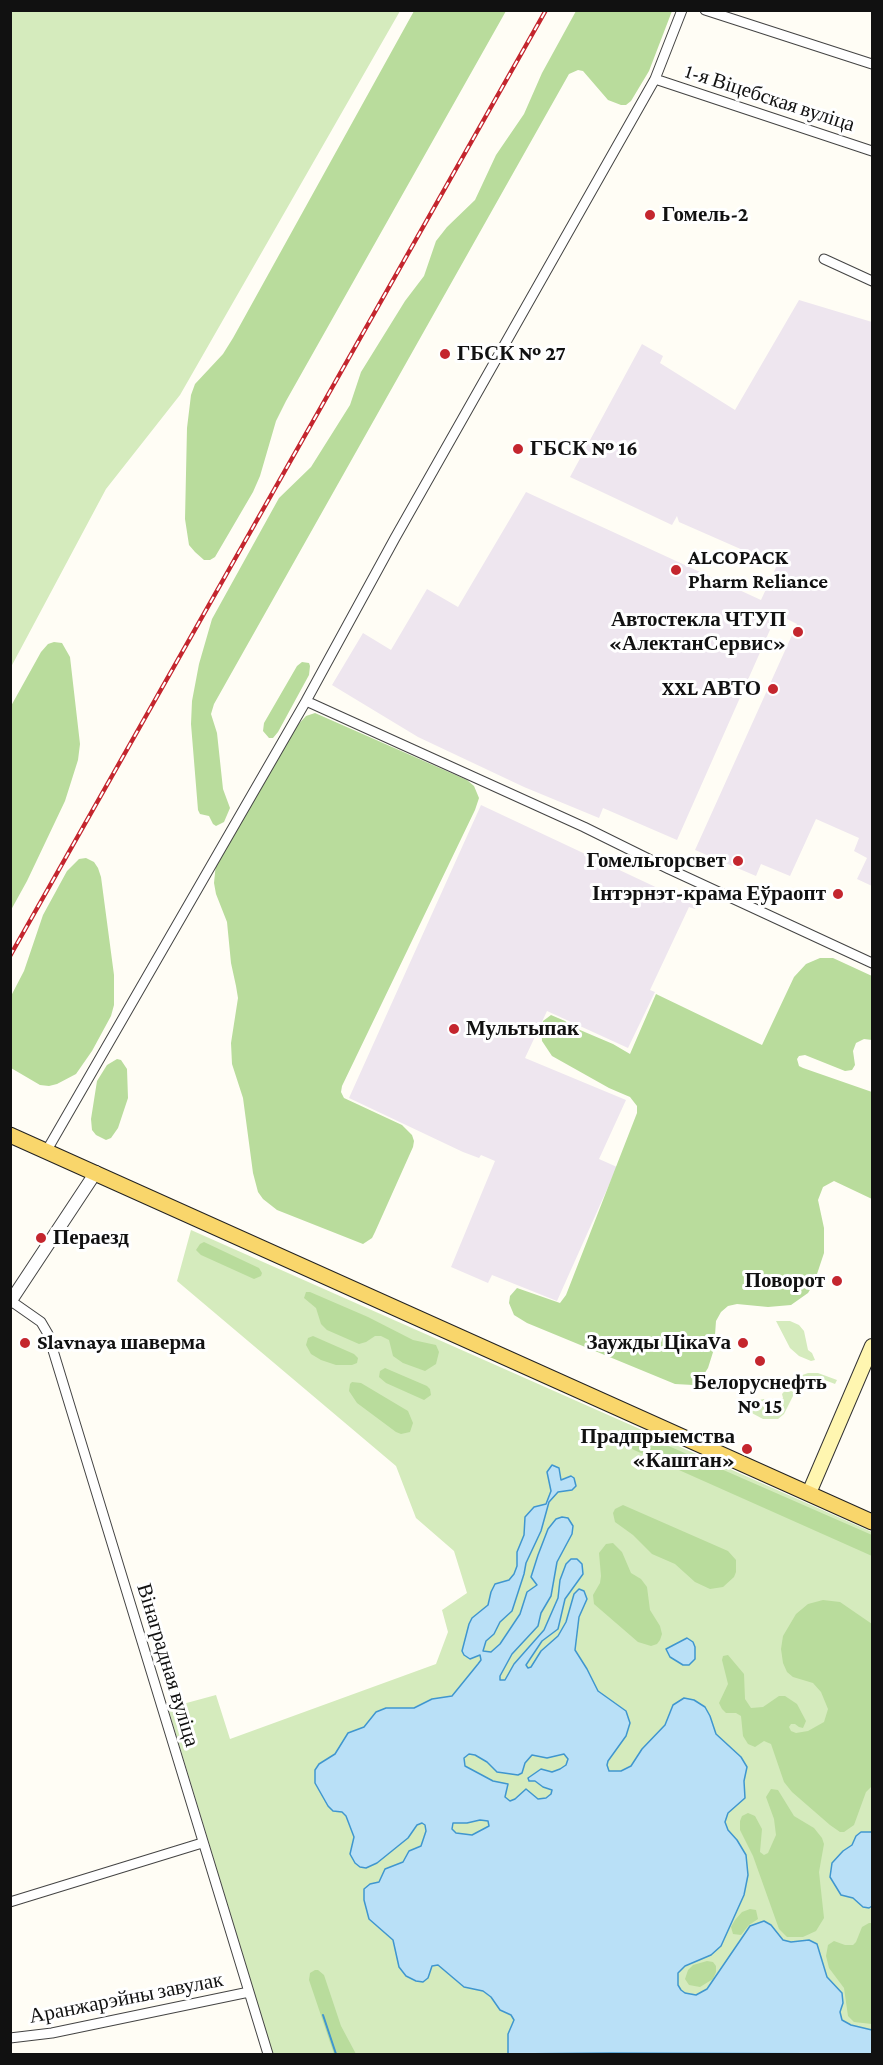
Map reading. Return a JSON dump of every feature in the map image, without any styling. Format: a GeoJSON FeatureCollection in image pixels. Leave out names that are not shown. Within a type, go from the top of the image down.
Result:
{"type":"FeatureCollection","features":[{"type":"Feature","properties":{"kind":"main road"},"geometry":{"type":"LineString","coordinates":[[10,1135],[873,1522]]}},
{"type":"Feature","properties":{"kind":"main road"},"geometry":{"type":"LineString","coordinates":[[809,1493],[873,1346]]}},
{"type":"Feature","properties":{"kind":"street"},"geometry":{"type":"LineString","coordinates":[[47,1150],[306,701],[395,538],[655,79],[682,10]]}},
{"type":"Feature","properties":{"kind":"street"},"geometry":{"type":"LineString","coordinates":[[705,10],[873,64]]}},
{"type":"Feature","properties":{"kind":"street","name":"1-я Віцебская вуліца"},"geometry":{"type":"LineString","coordinates":[[655,79],[873,151]]}},
{"type":"Feature","properties":{"kind":"street"},"geometry":{"type":"LineString","coordinates":[[824,259],[873,281]]}},
{"type":"Feature","properties":{"kind":"street"},"geometry":{"type":"LineString","coordinates":[[306,701],[584,827],[669,869],[873,963]]}},
{"type":"Feature","properties":{"kind":"street"},"geometry":{"type":"LineString","coordinates":[[11,1302],[96,1172]]}},
{"type":"Feature","properties":{"kind":"street","name":"Вінаградная вуліца"},"geometry":{"type":"LineString","coordinates":[[11,1302],[41,1322],[48,1334],[268,2055]]}},
{"type":"Feature","properties":{"kind":"street"},"geometry":{"type":"LineString","coordinates":[[10,1902],[202,1843]]}},
{"type":"Feature","properties":{"kind":"street","name":"Аранжарэйны завулак"},"geometry":{"type":"LineString","coordinates":[[10,2038],[52,2033],[249,1992]]}},
{"type":"Feature","properties":{"kind":"shaded area"},"geometry":{"type":"Polygon","coordinates":[[[799,300],[872,322],[872,886],[857,879],[867,858],[854,851],[859,838],[816,819],[790,876],[761,864],[756,876],[695,850],[797,624],[777,614],[677,840],[603,808],[599,818],[524,787],[418,737],[332,685],[363,633],[391,650],[427,589],[458,607],[526,492],[761,600],[777,565],[679,522],[677,516],[672,525],[570,477],[642,344],[663,356],[660,363],[735,410],[799,300]]]}},
{"type":"Feature","properties":{"kind":"shaded area"},"geometry":{"type":"Polygon","coordinates":[[[481,805],[696,906],[695,909],[689,907],[650,990],[655,992],[628,1048],[547,1011],[525,1058],[626,1100],[599,1159],[617,1167],[557,1301],[492,1275],[488,1283],[451,1267],[495,1161],[481,1155],[479,1158],[463,1152],[349,1098],[481,805]]]}},
{"type":"Feature","properties":{"kind":"green space"},"geometry":{"type":"Polygon","coordinates":[[[11,10],[400,11],[180,395],[106,489],[11,667],[11,10]]]}},
{"type":"Feature","properties":{"kind":"green space"},"geometry":{"type":"Polygon","coordinates":[[[414,11],[506,11],[286,401],[276,421],[253,492],[215,557],[204,560],[189,545],[185,519],[187,428],[191,395],[195,384],[223,354],[233,338],[414,11]]]}},
{"type":"Feature","properties":{"kind":"green space"},"geometry":{"type":"Polygon","coordinates":[[[576,11],[672,11],[649,71],[631,101],[626,105],[608,100],[583,71],[578,70],[569,74],[214,704],[211,714],[217,733],[223,789],[230,808],[224,822],[216,826],[209,816],[200,814],[198,810],[191,724],[192,701],[199,664],[212,619],[279,498],[311,467],[350,405],[361,372],[405,301],[424,276],[436,241],[475,200],[496,155],[524,114],[542,73],[576,11]]]}},
{"type":"Feature","properties":{"kind":"green space"},"geometry":{"type":"Polygon","coordinates":[[[62,643],[70,657],[80,744],[78,760],[65,801],[11,910],[11,706],[41,652],[48,644],[62,643]]]}},
{"type":"Feature","properties":{"kind":"green space"},"geometry":{"type":"Polygon","coordinates":[[[302,662],[309,663],[309,675],[278,732],[273,738],[269,738],[263,731],[264,723],[297,666],[302,662]]]}},
{"type":"Feature","properties":{"kind":"green space"},"geometry":{"type":"Polygon","coordinates":[[[315,713],[467,780],[474,786],[479,798],[342,1086],[341,1092],[344,1098],[402,1125],[412,1135],[414,1141],[375,1232],[372,1238],[363,1244],[277,1210],[258,1192],[253,1173],[243,1098],[232,1064],[231,1043],[238,998],[231,963],[227,922],[214,883],[216,863],[296,727],[306,716],[315,713]]]}},
{"type":"Feature","properties":{"kind":"green space"},"geometry":{"type":"Polygon","coordinates":[[[86,858],[94,862],[101,877],[114,975],[114,1005],[111,1016],[92,1051],[76,1074],[57,1084],[40,1085],[11,1068],[11,996],[24,971],[43,915],[67,871],[79,859],[86,858]]]}},
{"type":"Feature","properties":{"kind":"green space"},"geometry":{"type":"Polygon","coordinates":[[[820,958],[833,958],[872,976],[872,1040],[864,1039],[856,1043],[853,1051],[855,1065],[852,1070],[845,1071],[805,1055],[797,1059],[799,1066],[803,1068],[872,1092],[872,1199],[834,1181],[823,1187],[818,1200],[824,1228],[824,1253],[814,1283],[808,1293],[791,1305],[768,1307],[737,1304],[728,1306],[716,1321],[714,1349],[708,1368],[699,1382],[693,1385],[675,1384],[527,1323],[514,1315],[509,1303],[510,1296],[517,1288],[560,1303],[566,1295],[637,1113],[637,1106],[630,1097],[609,1088],[552,1056],[542,1041],[543,1021],[551,1015],[630,1054],[656,994],[762,1045],[794,977],[806,964],[820,958]]]}},
{"type":"Feature","properties":{"kind":"green space"},"geometry":{"type":"Polygon","coordinates":[[[117,1059],[121,1060],[127,1069],[128,1098],[118,1128],[111,1138],[106,1140],[92,1130],[91,1119],[97,1081],[107,1065],[117,1059]]]}},
{"type":"Feature","properties":{"kind":"green space"},"geometry":{"type":"Polygon","coordinates":[[[191,1230],[872,1532],[872,2054],[273,2054],[168,1708],[216,1695],[230,1739],[436,1664],[448,1632],[442,1610],[467,1593],[454,1551],[416,1518],[396,1466],[177,1281],[191,1230]]]}},
{"type":"Feature","properties":{"kind":"green space"},"geometry":{"type":"Polygon","coordinates":[[[204,1242],[259,1268],[261,1276],[254,1279],[201,1255],[196,1250],[204,1242]]]}},
{"type":"Feature","properties":{"kind":"green space"},"geometry":{"type":"Polygon","coordinates":[[[306,1292],[368,1317],[413,1340],[436,1345],[439,1352],[436,1364],[425,1371],[403,1363],[393,1356],[389,1340],[381,1336],[375,1336],[359,1344],[327,1330],[321,1324],[316,1308],[304,1298],[306,1292]]]}},
{"type":"Feature","properties":{"kind":"green space"},"geometry":{"type":"Polygon","coordinates":[[[776,1321],[790,1321],[799,1325],[804,1331],[808,1350],[815,1360],[811,1361],[799,1356],[790,1348],[776,1321]]]}},
{"type":"Feature","properties":{"kind":"green space"},"geometry":{"type":"Polygon","coordinates":[[[313,1336],[354,1354],[358,1358],[357,1363],[336,1365],[311,1354],[306,1345],[308,1338],[313,1336]]]}},
{"type":"Feature","properties":{"kind":"green space"},"geometry":{"type":"Polygon","coordinates":[[[385,1368],[427,1386],[431,1395],[424,1400],[386,1383],[379,1377],[380,1371],[385,1368]]]}},
{"type":"Feature","properties":{"kind":"green space"},"geometry":{"type":"Polygon","coordinates":[[[808,1373],[818,1373],[837,1380],[835,1384],[817,1377],[803,1383],[796,1390],[784,1414],[778,1419],[763,1419],[748,1411],[746,1405],[749,1402],[764,1399],[765,1402],[783,1398],[782,1394],[797,1377],[808,1373]]]}},
{"type":"Feature","properties":{"kind":"green space"},"geometry":{"type":"Polygon","coordinates":[[[352,1382],[361,1383],[408,1411],[413,1423],[410,1432],[401,1434],[396,1432],[357,1403],[349,1391],[352,1382]]]}},
{"type":"Feature","properties":{"kind":"green space"},"geometry":{"type":"Polygon","coordinates":[[[632,1430],[872,1535],[872,1556],[634,1450],[629,1447],[625,1439],[628,1432],[632,1430]]]}},
{"type":"Feature","properties":{"kind":"green space"},"geometry":{"type":"Polygon","coordinates":[[[623,1505],[728,1551],[736,1560],[734,1577],[723,1587],[710,1589],[695,1582],[675,1564],[652,1554],[633,1535],[615,1522],[613,1513],[615,1509],[623,1505]]]}},
{"type":"Feature","properties":{"kind":"green space"},"geometry":{"type":"Polygon","coordinates":[[[613,1543],[622,1552],[631,1573],[641,1579],[647,1587],[650,1610],[662,1634],[657,1644],[651,1646],[638,1642],[594,1604],[593,1595],[601,1576],[599,1553],[606,1544],[613,1543]]]}},
{"type":"Feature","properties":{"kind":"green space"},"geometry":{"type":"Polygon","coordinates":[[[823,1600],[840,1602],[872,1624],[872,1786],[866,1792],[854,1825],[844,1832],[830,1825],[792,1792],[784,1782],[771,1744],[764,1741],[755,1747],[748,1744],[743,1736],[741,1716],[736,1713],[726,1713],[719,1703],[728,1684],[722,1660],[723,1656],[728,1655],[744,1674],[745,1699],[751,1708],[763,1707],[779,1696],[785,1696],[797,1704],[806,1721],[803,1728],[791,1724],[789,1727],[791,1731],[796,1733],[808,1731],[824,1722],[828,1709],[821,1692],[813,1683],[793,1677],[787,1672],[781,1649],[783,1636],[796,1614],[808,1604],[823,1600]]]}},
{"type":"Feature","properties":{"kind":"green space"},"geometry":{"type":"Polygon","coordinates":[[[771,1789],[778,1790],[794,1816],[814,1828],[824,1844],[819,1872],[824,1918],[816,1931],[803,1937],[787,1937],[779,1929],[753,1856],[740,1830],[742,1816],[748,1813],[755,1816],[762,1829],[760,1852],[764,1855],[768,1853],[776,1835],[774,1819],[766,1797],[771,1789]]]}},
{"type":"Feature","properties":{"kind":"green space"},"geometry":{"type":"Polygon","coordinates":[[[750,1909],[756,1910],[758,1919],[741,1935],[733,1934],[731,1927],[735,1920],[742,1912],[750,1909]]]}},
{"type":"Feature","properties":{"kind":"green space"},"geometry":{"type":"Polygon","coordinates":[[[872,1923],[872,2024],[854,2022],[848,2016],[844,1988],[829,1968],[826,1956],[828,1945],[834,1941],[853,1945],[862,1927],[872,1923]]]}},
{"type":"Feature","properties":{"kind":"green space"},"geometry":{"type":"Polygon","coordinates":[[[707,1961],[713,1962],[716,1966],[713,1979],[700,1987],[689,1985],[685,1979],[688,1970],[693,1965],[707,1961]]]}},
{"type":"Feature","properties":{"kind":"green space"},"geometry":{"type":"Polygon","coordinates":[[[315,1970],[324,1975],[341,2026],[356,2054],[334,2054],[309,1980],[310,1973],[315,1970]]]}},
{"type":"Feature","properties":{"kind":"water"},"geometry":{"type":"Polygon","coordinates":[[[552,1465],[559,1468],[561,1480],[571,1476],[576,1486],[572,1490],[558,1492],[549,1502],[541,1531],[526,1563],[512,1611],[500,1622],[494,1634],[486,1641],[483,1651],[491,1652],[500,1644],[520,1614],[527,1592],[537,1585],[531,1577],[548,1529],[556,1519],[568,1518],[573,1526],[572,1534],[557,1562],[551,1596],[541,1613],[538,1626],[512,1654],[500,1680],[505,1680],[514,1664],[544,1630],[558,1598],[560,1580],[566,1564],[571,1559],[577,1559],[582,1564],[583,1574],[565,1599],[558,1629],[542,1641],[526,1665],[528,1668],[531,1667],[541,1651],[558,1636],[566,1622],[574,1594],[579,1589],[584,1591],[587,1599],[579,1617],[575,1650],[598,1691],[626,1711],[630,1723],[626,1736],[608,1761],[609,1771],[621,1771],[631,1766],[642,1749],[665,1725],[673,1705],[684,1698],[694,1700],[705,1707],[716,1734],[741,1757],[747,1767],[744,1781],[745,1798],[728,1813],[725,1822],[746,1855],[748,1875],[744,1895],[721,1946],[711,1955],[685,1966],[678,1973],[678,1985],[685,1993],[696,1995],[707,1989],[750,1926],[764,1921],[771,1925],[783,1940],[791,1942],[809,1940],[817,1944],[827,1977],[842,1993],[843,2003],[840,2012],[842,2020],[851,2025],[872,2030],[872,2054],[508,2054],[508,2034],[514,2020],[511,2015],[500,2010],[491,1997],[483,1991],[464,1987],[438,1965],[432,1966],[428,1978],[423,1982],[406,1976],[399,1967],[393,1940],[369,1919],[364,1900],[364,1889],[370,1884],[379,1882],[385,1869],[403,1862],[409,1851],[421,1846],[426,1831],[425,1825],[422,1823],[417,1825],[408,1838],[377,1863],[366,1868],[360,1867],[350,1854],[354,1837],[346,1816],[342,1812],[333,1811],[328,1806],[315,1783],[315,1770],[319,1764],[335,1754],[348,1733],[364,1727],[376,1712],[386,1708],[414,1708],[432,1699],[452,1696],[478,1664],[481,1660],[480,1655],[470,1659],[462,1651],[469,1624],[472,1618],[488,1605],[495,1584],[509,1580],[514,1574],[517,1566],[517,1552],[524,1535],[525,1517],[534,1507],[546,1504],[551,1491],[547,1472],[552,1465]],[[469,1754],[464,1758],[465,1766],[493,1781],[508,1784],[505,1797],[510,1801],[526,1789],[538,1799],[546,1798],[552,1790],[535,1781],[529,1781],[528,1778],[541,1769],[552,1772],[560,1769],[566,1765],[568,1759],[564,1754],[547,1758],[532,1755],[525,1763],[522,1773],[518,1775],[497,1772],[487,1762],[469,1754]],[[488,1821],[453,1823],[452,1829],[456,1833],[472,1835],[489,1826],[488,1821]]]}},
{"type":"Feature","properties":{"kind":"water"},"geometry":{"type":"Polygon","coordinates":[[[687,1638],[693,1642],[695,1647],[695,1659],[689,1665],[683,1665],[670,1657],[666,1649],[687,1638]]]}},
{"type":"Feature","properties":{"kind":"water"},"geometry":{"type":"Polygon","coordinates":[[[861,1832],[872,1832],[872,1906],[869,1908],[863,1907],[853,1898],[841,1895],[830,1877],[832,1863],[852,1845],[856,1836],[861,1832]]]}},
{"type":"Feature","properties":{"kind":"waterway"},"geometry":{"type":"LineString","coordinates":[[323,2015],[336,2054]]}},
{"type":"Feature","properties":{"kind":"railway"},"geometry":{"type":"LineString","coordinates":[[10,956],[546,10]]}},
{"type":"Feature","properties":{"kind":"place","name":"Гомель-2"},"geometry":{"type":"Point","coordinates":[650,215]}},
{"type":"Feature","properties":{"kind":"place","name":"ГБСК № 27"},"geometry":{"type":"Point","coordinates":[445,354]}},
{"type":"Feature","properties":{"kind":"place","name":"ГБСК № 16"},"geometry":{"type":"Point","coordinates":[518,449]}},
{"type":"Feature","properties":{"kind":"place","name":"ALCOPACK Pharm Reliance"},"geometry":{"type":"Point","coordinates":[676,570]}},
{"type":"Feature","properties":{"kind":"place","name":"Автостекла ЧТУП «АлектанСервис»"},"geometry":{"type":"Point","coordinates":[798,632]}},
{"type":"Feature","properties":{"kind":"place","name":"XXL АВТО"},"geometry":{"type":"Point","coordinates":[773,689]}},
{"type":"Feature","properties":{"kind":"place","name":"Гомельгорсвет"},"geometry":{"type":"Point","coordinates":[738,861]}},
{"type":"Feature","properties":{"kind":"place","name":"Інтэрнэт-крама Еўраопт"},"geometry":{"type":"Point","coordinates":[838,894]}},
{"type":"Feature","properties":{"kind":"place","name":"Мультыпак"},"geometry":{"type":"Point","coordinates":[454,1029]}},
{"type":"Feature","properties":{"kind":"place","name":"Пераезд"},"geometry":{"type":"Point","coordinates":[41,1238]}},
{"type":"Feature","properties":{"kind":"place","name":"Поворот"},"geometry":{"type":"Point","coordinates":[837,1281]}},
{"type":"Feature","properties":{"kind":"place","name":"Slavnaya шаверма"},"geometry":{"type":"Point","coordinates":[25,1343]}},
{"type":"Feature","properties":{"kind":"place","name":"Заужды ЦікаVа"},"geometry":{"type":"Point","coordinates":[743,1343]}},
{"type":"Feature","properties":{"kind":"place","name":"Белоруснефть № 15"},"geometry":{"type":"Point","coordinates":[760,1361]}},
{"type":"Feature","properties":{"kind":"place","name":"Прадпрыемства «Каштан»"},"geometry":{"type":"Point","coordinates":[747,1449]}}]}
